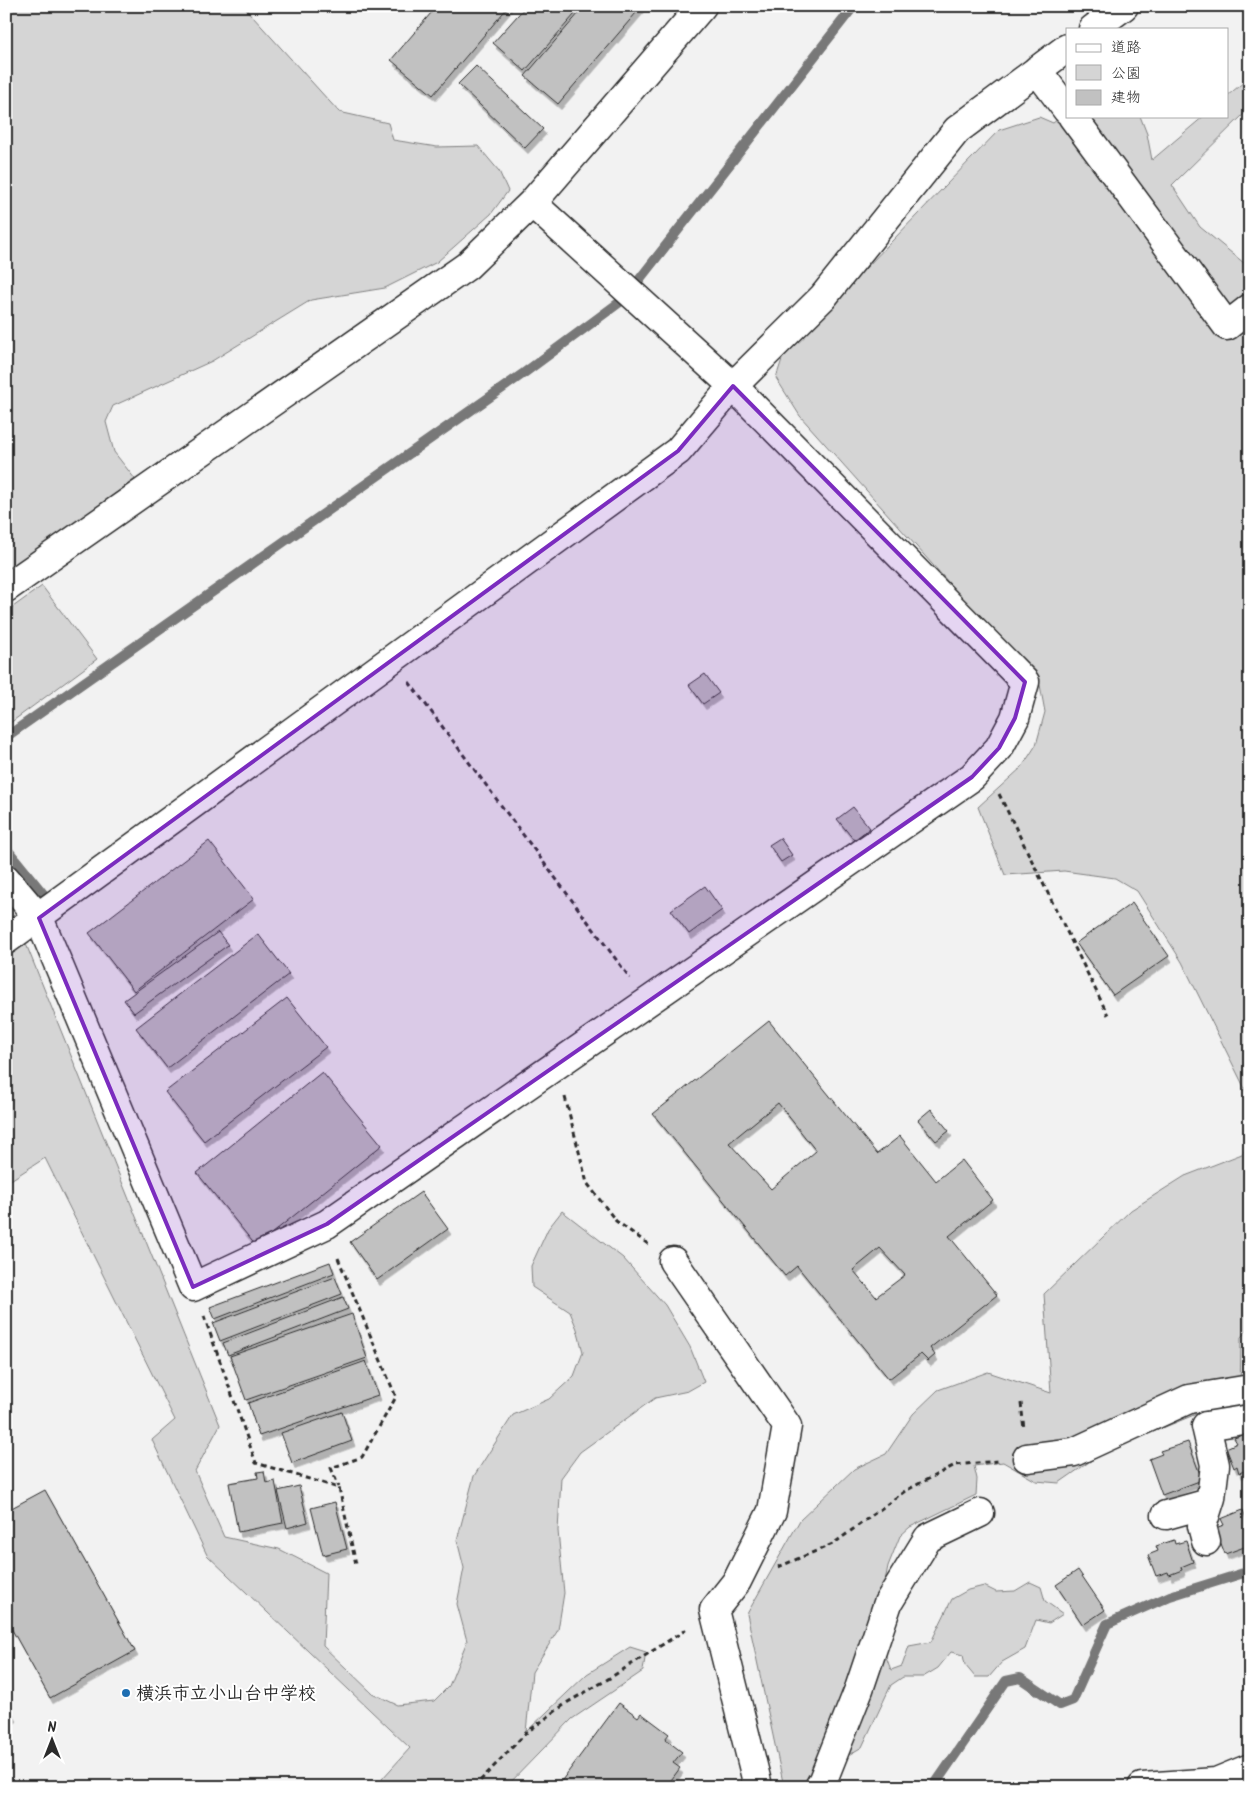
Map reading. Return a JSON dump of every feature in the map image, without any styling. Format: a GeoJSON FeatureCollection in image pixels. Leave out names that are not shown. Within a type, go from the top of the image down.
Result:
{"type":"FeatureCollection","features":[{"type":"Feature","properties":{"kind":"street"},"geometry":{"type":"LineString","coordinates":[[6,588],[467,266],[532,204],[702,6]]}},
{"type":"Feature","properties":{"kind":"street"},"geometry":{"type":"LineString","coordinates":[[1094,28],[1124,6]]}},
{"type":"Feature","properties":{"kind":"street"},"geometry":{"type":"LineString","coordinates":[[6,940],[678,451],[733,386],[823,297],[957,130],[1066,49]]}},
{"type":"Feature","properties":{"kind":"street"},"geometry":{"type":"LineString","coordinates":[[1037,70],[1066,109]]}},
{"type":"Feature","properties":{"kind":"street"},"geometry":{"type":"LineString","coordinates":[[1073,118],[1227,326],[1250,308]]}},
{"type":"Feature","properties":{"kind":"street"},"geometry":{"type":"LineString","coordinates":[[6,879],[38,918],[193,1287],[327,1224],[972,777],[999,748],[1015,718],[1025,682],[733,386],[532,204]]}},
{"type":"Feature","properties":{"kind":"street"},"geometry":{"type":"LineString","coordinates":[[673,1262],[787,1426],[772,1511],[737,1581],[714,1610],[757,1782],[755,1787]]}},
{"type":"Feature","properties":{"kind":"street"},"geometry":{"type":"LineString","coordinates":[[1028,1458],[1074,1452],[1189,1398],[1250,1389]]}},
{"type":"Feature","properties":{"kind":"street"},"geometry":{"type":"LineString","coordinates":[[1206,1541],[1202,1526],[1209,1503],[1215,1465],[1206,1426],[1250,1419]]}},
{"type":"Feature","properties":{"kind":"street"},"geometry":{"type":"LineString","coordinates":[[1166,1515],[1209,1503]]}},
{"type":"Feature","properties":{"kind":"street"},"geometry":{"type":"LineString","coordinates":[[819,1787],[859,1689],[888,1603],[928,1538],[980,1513]]}},
{"type":"Feature","properties":{"kind":"street"},"geometry":{"type":"LineString","coordinates":[[1142,1787],[1216,1782],[1250,1768]]}},
{"type":"Feature","properties":{"kind":"path"},"geometry":{"type":"LineString","coordinates":[[393,660],[647,1001]]}},
{"type":"Feature","properties":{"kind":"path"},"geometry":{"type":"LineString","coordinates":[[984,764],[1108,1015]]}},
{"type":"Feature","properties":{"kind":"path"},"geometry":{"type":"LineString","coordinates":[[557,1066],[587,1183],[616,1221],[673,1262]]}},
{"type":"Feature","properties":{"kind":"path"},"geometry":{"type":"LineString","coordinates":[[338,1258],[396,1397],[362,1457],[331,1468],[339,1488],[356,1564]]}},
{"type":"Feature","properties":{"kind":"path"},"geometry":{"type":"LineString","coordinates":[[193,1287],[256,1464],[339,1488]]}},
{"type":"Feature","properties":{"kind":"path"},"geometry":{"type":"LineString","coordinates":[[737,1581],[793,1562],[833,1544],[904,1491],[955,1465],[1028,1458]]}},
{"type":"Feature","properties":{"kind":"path"},"geometry":{"type":"LineString","coordinates":[[474,1787],[526,1733],[568,1702],[673,1639],[714,1610]]}},
{"type":"Feature","properties":{"kind":"highlighted area"},"geometry":{"type":"Polygon","coordinates":[[[733,386],[1025,682],[1015,718],[999,748],[972,777],[327,1224],[193,1287],[39,918],[678,451],[733,386]]]}},
{"type":"Feature","properties":{"kind":"green space"},"geometry":{"type":"Polygon","coordinates":[[[6,6],[243,6],[339,112],[388,123],[393,140],[437,147],[478,146],[499,171],[508,191],[491,214],[437,262],[385,288],[311,300],[212,361],[113,406],[106,422],[114,452],[135,479],[6,573],[6,6]]]}},
{"type":"Feature","properties":{"kind":"green space"},"geometry":{"type":"Polygon","coordinates":[[[1250,77],[1250,108],[1172,185],[1200,227],[1250,268],[1250,1104],[1248,1095],[1182,962],[1137,891],[1115,878],[1064,871],[1005,875],[978,807],[1022,767],[1036,745],[1045,712],[1040,685],[800,416],[776,378],[784,353],[999,130],[1039,117],[1053,123],[1066,113],[1066,118],[1141,118],[1147,134],[1152,160],[1202,118],[1228,118],[1228,95],[1250,77]]]}},
{"type":"Feature","properties":{"kind":"green space"},"geometry":{"type":"Polygon","coordinates":[[[42,586],[97,659],[6,726],[6,612],[42,586]]]}},
{"type":"Feature","properties":{"kind":"green space"},"geometry":{"type":"Polygon","coordinates":[[[26,944],[220,1425],[195,1471],[224,1537],[279,1549],[326,1573],[323,1646],[372,1693],[397,1705],[434,1701],[449,1686],[467,1641],[457,1604],[464,1568],[457,1540],[474,1476],[513,1415],[549,1399],[574,1376],[583,1352],[570,1312],[532,1287],[531,1266],[548,1229],[562,1211],[623,1258],[665,1305],[690,1347],[704,1382],[688,1391],[655,1398],[580,1452],[561,1478],[558,1531],[564,1593],[558,1630],[532,1672],[526,1732],[587,1674],[630,1647],[646,1652],[643,1671],[572,1719],[506,1787],[388,1787],[382,1779],[410,1748],[207,1555],[152,1440],[175,1420],[45,1158],[6,1183],[6,957],[26,944]]]}},
{"type":"Feature","properties":{"kind":"green space"},"geometry":{"type":"Polygon","coordinates":[[[1250,1142],[1250,1327],[1241,1337],[1240,1396],[1102,1453],[1059,1483],[1036,1481],[1003,1462],[974,1466],[977,1479],[976,1495],[910,1527],[900,1536],[888,1566],[883,1591],[885,1654],[891,1670],[902,1666],[909,1646],[931,1642],[952,1599],[968,1590],[984,1586],[996,1592],[1015,1591],[1030,1582],[1041,1587],[1045,1601],[1063,1614],[1049,1623],[1036,1620],[1025,1649],[1002,1662],[989,1677],[975,1677],[965,1665],[963,1655],[951,1652],[938,1668],[923,1677],[903,1677],[891,1685],[862,1747],[840,1760],[824,1787],[784,1787],[747,1614],[800,1520],[854,1469],[886,1454],[913,1414],[938,1390],[988,1372],[1051,1393],[1044,1294],[1131,1210],[1185,1176],[1242,1154],[1250,1142]]]}},
{"type":"Feature","properties":{"kind":"building"},"geometry":{"type":"Polygon","coordinates":[[[437,6],[509,6],[433,95],[391,60],[437,6]]]}},
{"type":"Feature","properties":{"kind":"building"},"geometry":{"type":"Polygon","coordinates":[[[526,6],[582,6],[525,71],[493,43],[526,6]]]}},
{"type":"Feature","properties":{"kind":"building"},"geometry":{"type":"Polygon","coordinates":[[[585,6],[642,6],[558,104],[525,76],[585,6]]]}},
{"type":"Feature","properties":{"kind":"building"},"geometry":{"type":"Polygon","coordinates":[[[476,66],[543,129],[525,148],[458,84],[476,66]]]}},
{"type":"Feature","properties":{"kind":"building"},"geometry":{"type":"Polygon","coordinates":[[[705,674],[719,693],[703,704],[689,685],[705,674]]]}},
{"type":"Feature","properties":{"kind":"building"},"geometry":{"type":"Polygon","coordinates":[[[853,807],[870,828],[854,840],[837,819],[853,807]]]}},
{"type":"Feature","properties":{"kind":"building"},"geometry":{"type":"Polygon","coordinates":[[[780,838],[792,855],[781,862],[769,845],[780,838]]]}},
{"type":"Feature","properties":{"kind":"building"},"geometry":{"type":"Polygon","coordinates":[[[209,841],[254,899],[134,991],[89,933],[209,841]]]}},
{"type":"Feature","properties":{"kind":"building"},"geometry":{"type":"Polygon","coordinates":[[[705,886],[722,910],[689,934],[671,910],[705,886]]]}},
{"type":"Feature","properties":{"kind":"building"},"geometry":{"type":"Polygon","coordinates":[[[1132,903],[1169,956],[1113,995],[1076,943],[1132,903]]]}},
{"type":"Feature","properties":{"kind":"building"},"geometry":{"type":"Polygon","coordinates":[[[218,932],[228,945],[134,1013],[124,1000],[218,932]]]}},
{"type":"Feature","properties":{"kind":"building"},"geometry":{"type":"Polygon","coordinates":[[[258,934],[289,974],[167,1068],[136,1028],[258,934]]]}},
{"type":"Feature","properties":{"kind":"building"},"geometry":{"type":"Polygon","coordinates":[[[287,998],[326,1047],[204,1141],[165,1092],[287,998]]]}},
{"type":"Feature","properties":{"kind":"building"},"geometry":{"type":"Polygon","coordinates":[[[769,1021],[877,1154],[900,1136],[936,1181],[962,1160],[993,1200],[949,1236],[997,1295],[930,1348],[935,1355],[928,1361],[921,1354],[889,1379],[797,1266],[785,1276],[653,1114],[769,1021]],[[778,1103],[729,1143],[771,1189],[816,1151],[778,1103]],[[880,1248],[853,1270],[876,1297],[905,1275],[880,1248]]]}},
{"type":"Feature","properties":{"kind":"building"},"geometry":{"type":"Polygon","coordinates":[[[322,1072],[382,1145],[256,1246],[197,1173],[322,1072]]]}},
{"type":"Feature","properties":{"kind":"building"},"geometry":{"type":"Polygon","coordinates":[[[931,1109],[949,1131],[936,1141],[918,1120],[931,1109]]]}},
{"type":"Feature","properties":{"kind":"building"},"geometry":{"type":"Polygon","coordinates":[[[421,1192],[448,1229],[377,1280],[350,1242],[421,1192]]]}},
{"type":"Feature","properties":{"kind":"building"},"geometry":{"type":"Polygon","coordinates":[[[330,1262],[334,1273],[215,1319],[210,1307],[330,1262]]]}},
{"type":"Feature","properties":{"kind":"building"},"geometry":{"type":"Polygon","coordinates":[[[335,1277],[342,1294],[220,1341],[213,1323],[335,1277]]]}},
{"type":"Feature","properties":{"kind":"building"},"geometry":{"type":"Polygon","coordinates":[[[343,1297],[348,1309],[228,1355],[223,1343],[343,1297]]]}},
{"type":"Feature","properties":{"kind":"building"},"geometry":{"type":"Polygon","coordinates":[[[352,1314],[367,1358],[246,1400],[230,1356],[352,1314]]]}},
{"type":"Feature","properties":{"kind":"building"},"geometry":{"type":"Polygon","coordinates":[[[366,1361],[378,1395],[259,1436],[248,1403],[366,1361]]]}},
{"type":"Feature","properties":{"kind":"building"},"geometry":{"type":"Polygon","coordinates":[[[342,1412],[352,1441],[292,1463],[281,1433],[342,1412]]]}},
{"type":"Feature","properties":{"kind":"building"},"geometry":{"type":"Polygon","coordinates":[[[1249,1433],[1250,1469],[1239,1473],[1237,1466],[1234,1468],[1226,1448],[1237,1443],[1234,1438],[1249,1433]]]}},
{"type":"Feature","properties":{"kind":"building"},"geometry":{"type":"Polygon","coordinates":[[[1188,1442],[1202,1480],[1162,1495],[1149,1459],[1162,1454],[1160,1451],[1188,1442]]]}},
{"type":"Feature","properties":{"kind":"building"},"geometry":{"type":"Polygon","coordinates":[[[264,1471],[266,1483],[275,1481],[283,1523],[238,1532],[229,1483],[258,1478],[257,1472],[264,1471]]]}},
{"type":"Feature","properties":{"kind":"building"},"geometry":{"type":"Polygon","coordinates":[[[299,1486],[308,1522],[287,1528],[278,1491],[299,1486]]]}},
{"type":"Feature","properties":{"kind":"building"},"geometry":{"type":"Polygon","coordinates":[[[45,1490],[135,1651],[50,1698],[6,1619],[6,1511],[45,1490]]]}},
{"type":"Feature","properties":{"kind":"building"},"geometry":{"type":"Polygon","coordinates":[[[335,1502],[347,1549],[323,1555],[311,1508],[335,1502]]]}},
{"type":"Feature","properties":{"kind":"building"},"geometry":{"type":"Polygon","coordinates":[[[1243,1510],[1246,1518],[1250,1516],[1250,1545],[1225,1554],[1215,1528],[1224,1525],[1221,1519],[1243,1510]]]}},
{"type":"Feature","properties":{"kind":"building"},"geometry":{"type":"Polygon","coordinates":[[[1174,1540],[1175,1544],[1186,1541],[1193,1562],[1181,1567],[1182,1570],[1169,1575],[1168,1572],[1156,1576],[1148,1555],[1158,1551],[1156,1546],[1174,1540]]]}},
{"type":"Feature","properties":{"kind":"building"},"geometry":{"type":"Polygon","coordinates":[[[1078,1570],[1105,1610],[1083,1625],[1056,1585],[1078,1570]]]}},
{"type":"Feature","properties":{"kind":"building"},"geometry":{"type":"Polygon","coordinates":[[[6,1703],[14,1716],[6,1720],[6,1703]]]}},
{"type":"Feature","properties":{"kind":"building"},"geometry":{"type":"Polygon","coordinates":[[[619,1703],[638,1717],[641,1713],[669,1734],[665,1739],[682,1752],[673,1763],[680,1768],[666,1787],[557,1787],[619,1703]]]}},
{"type":"Feature","properties":{"kind":"waterway"},"geometry":{"type":"LineString","coordinates":[[6,737],[524,373],[624,299],[854,6]]}},
{"type":"Feature","properties":{"kind":"waterway"},"geometry":{"type":"LineString","coordinates":[[6,848],[49,901]]}},
{"type":"Feature","properties":{"kind":"waterway"},"geometry":{"type":"LineString","coordinates":[[933,1787],[1006,1681],[1020,1678],[1060,1705],[1073,1700],[1107,1624],[1170,1596],[1250,1571]]}},
{"type":"Feature","properties":{"kind":"place","name":"横浜市立小山台中学校"},"geometry":{"type":"Point","coordinates":[126,1693]}}]}
